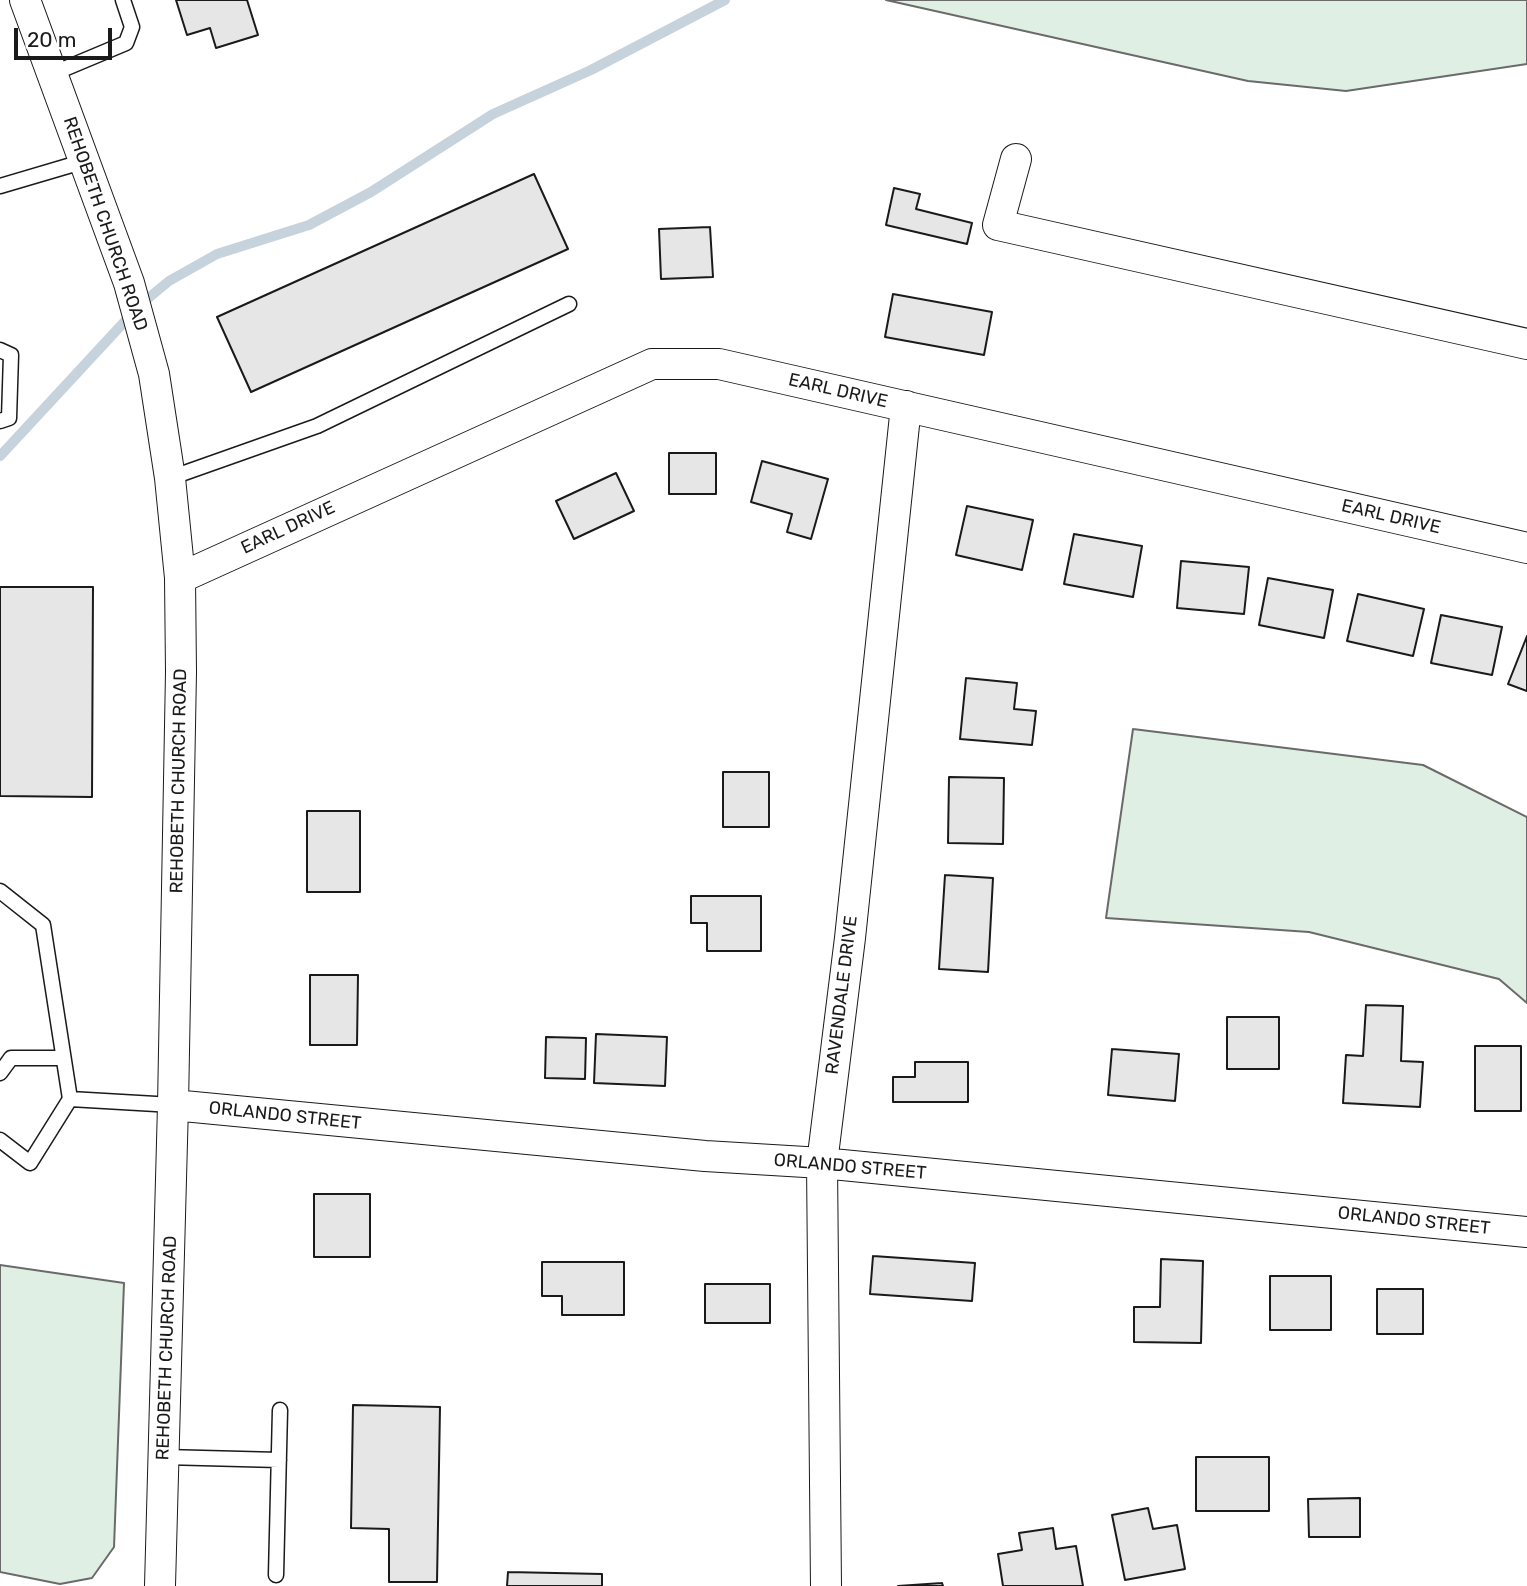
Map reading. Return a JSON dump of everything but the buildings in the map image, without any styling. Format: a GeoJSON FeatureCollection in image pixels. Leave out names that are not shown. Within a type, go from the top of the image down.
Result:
{"type":"FeatureCollection","features":[{"type":"Feature","properties":{"kind":"street","name":"REHOBETH CHURCH ROAD"},"geometry":{"type":"LineString","coordinates":[[25,0],[136,308],[154,374],[170,478],[180,578],[181,672],[173,1105],[160,1586]]}},
{"type":"Feature","properties":{"kind":"street"},"geometry":{"type":"LineString","coordinates":[[1016,159],[998,225],[1527,344]]}},
{"type":"Feature","properties":{"kind":"street","name":"EARL DRIVE"},"geometry":{"type":"LineString","coordinates":[[180,578],[652,364],[719,364],[1527,548]]}},
{"type":"Feature","properties":{"kind":"street","name":"RAVENDALE DRIVE"},"geometry":{"type":"LineString","coordinates":[[826,1586],[822,1163],[851,924],[906,406]]}},
{"type":"Feature","properties":{"kind":"street","name":"ORLANDO STREET"},"geometry":{"type":"LineString","coordinates":[[173,1105],[705,1156],[822,1163],[1527,1232]]}},
{"type":"Feature","properties":{"kind":"lane"},"geometry":{"type":"LineString","coordinates":[[52,74],[126,43],[132,27],[123,0]]}},
{"type":"Feature","properties":{"kind":"lane"},"geometry":{"type":"LineString","coordinates":[[0,186],[85,161]]}},
{"type":"Feature","properties":{"kind":"lane"},"geometry":{"type":"LineString","coordinates":[[170,478],[317,426],[569,304]]}},
{"type":"Feature","properties":{"kind":"lane"},"geometry":{"type":"LineString","coordinates":[[0,350],[11,355],[9,418],[0,421]]}},
{"type":"Feature","properties":{"kind":"lane"},"geometry":{"type":"LineString","coordinates":[[0,891],[43,925],[70,1099],[30,1163],[0,1140]]}},
{"type":"Feature","properties":{"kind":"lane"},"geometry":{"type":"LineString","coordinates":[[0,1073],[11,1058],[63,1058]]}},
{"type":"Feature","properties":{"kind":"lane"},"geometry":{"type":"LineString","coordinates":[[70,1099],[173,1105]]}},
{"type":"Feature","properties":{"kind":"lane"},"geometry":{"type":"LineString","coordinates":[[276,1575],[280,1410]]}},
{"type":"Feature","properties":{"kind":"lane"},"geometry":{"type":"LineString","coordinates":[[164,1457],[279,1460]]}},
{"type":"Feature","properties":{"kind":"green space"},"geometry":{"type":"Polygon","coordinates":[[[886,0],[1527,0],[1527,64],[1346,91],[1248,81],[886,0]]]}},
{"type":"Feature","properties":{"kind":"green space"},"geometry":{"type":"Polygon","coordinates":[[[1133,729],[1423,765],[1527,817],[1527,1003],[1499,979],[1309,932],[1106,918],[1133,729]]]}},
{"type":"Feature","properties":{"kind":"green space"},"geometry":{"type":"Polygon","coordinates":[[[0,1265],[124,1283],[114,1547],[92,1578],[60,1584],[0,1572],[0,1265]]]}},
{"type":"Feature","properties":{"kind":"waterway"},"geometry":{"type":"LineString","coordinates":[[0,456],[140,305],[169,281],[217,254],[309,225],[371,192],[493,114],[591,70],[725,0]]}}]}
